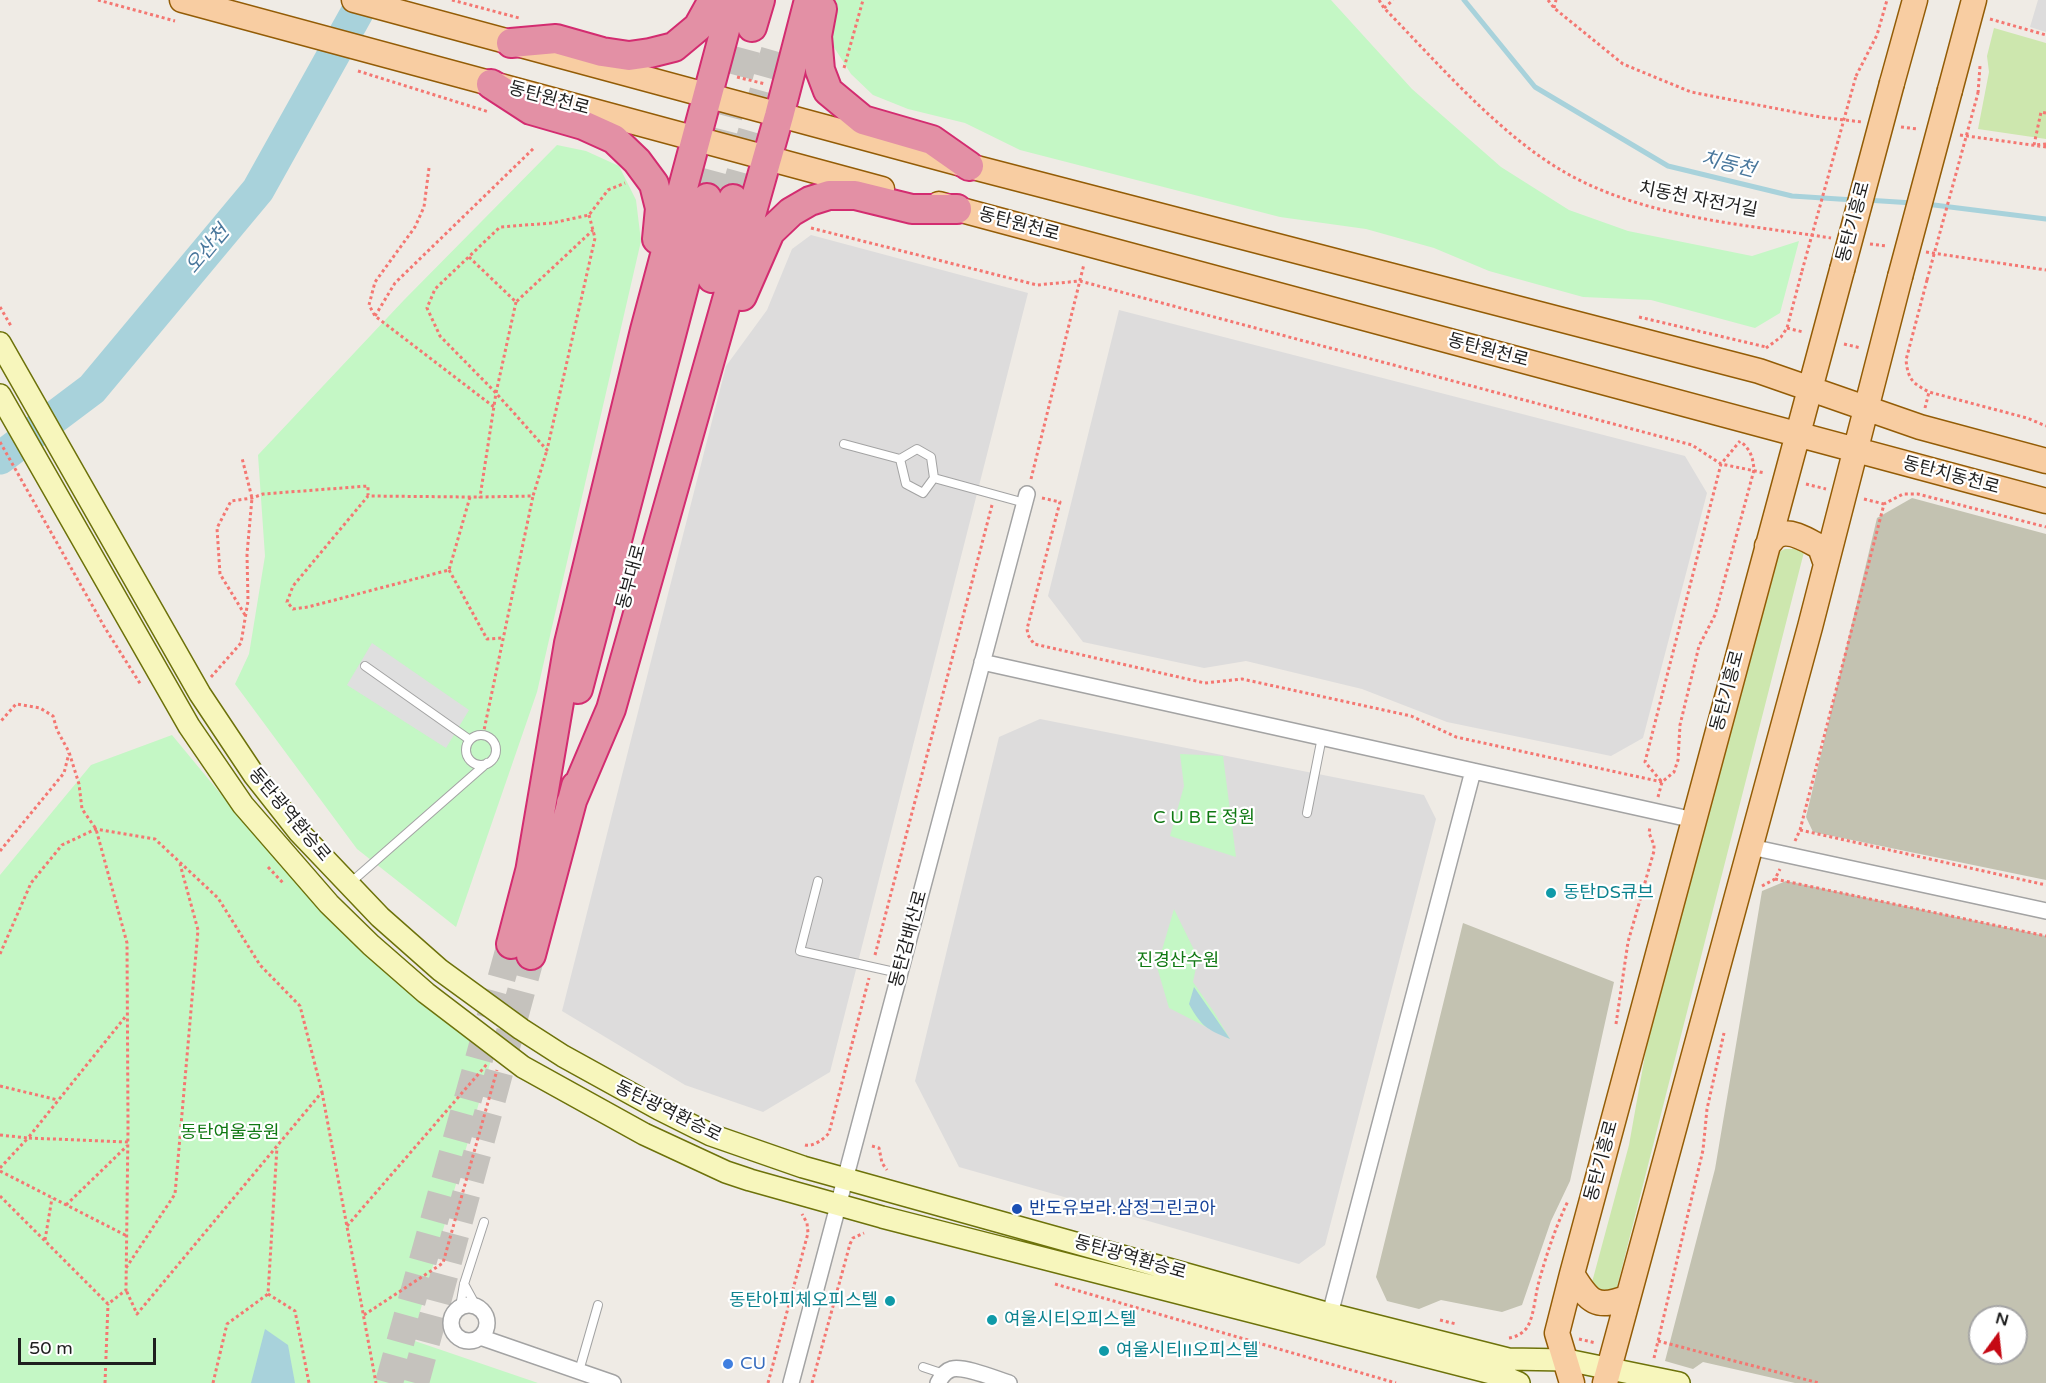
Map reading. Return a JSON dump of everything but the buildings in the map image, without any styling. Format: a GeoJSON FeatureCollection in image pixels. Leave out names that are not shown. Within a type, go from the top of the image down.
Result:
{"type":"FeatureCollection","features":[{"type":"Feature","properties":{"kind":"highway"},"geometry":{"type":"LineString","coordinates":[[516,31],[611,54],[628,56],[650,53],[674,47],[698,27],[712,0]]}},
{"type":"Feature","properties":{"kind":"highway"},"geometry":{"type":"LineString","coordinates":[[530,872],[569,643],[645,330],[709,83],[733,0]]}},
{"type":"Feature","properties":{"kind":"highway"},"geometry":{"type":"LineString","coordinates":[[778,40],[788,0]]}},
{"type":"Feature","properties":{"kind":"highway"},"geometry":{"type":"LineString","coordinates":[[571,803],[611,709],[710,352],[767,158],[809,0]]}},
{"type":"Feature","properties":{"kind":"highway"},"geometry":{"type":"LineString","coordinates":[[823,0],[816,36],[820,70],[828,91],[862,120],[933,140],[969,166]]}},
{"type":"Feature","properties":{"kind":"highway"},"geometry":{"type":"LineString","coordinates":[[491,84],[531,110],[583,125],[614,139],[638,160],[648,173],[654,184],[660,208],[645,330]]}},
{"type":"Feature","properties":{"kind":"highway"},"geometry":{"type":"LineString","coordinates":[[710,352],[744,293],[770,232],[791,212],[810,201],[829,195],[855,195],[912,209],[957,209]]}},
{"type":"Feature","properties":{"kind":"highway","name":"동부대로"},"geometry":{"type":"LineString","coordinates":[[720,198],[571,803],[521,950],[530,872],[720,198]]}},
{"type":"Feature","properties":{"kind":"main road"},"geometry":{"type":"LineString","coordinates":[[354,0],[516,31],[709,83],[782,103],[969,166],[1759,371],[1920,427],[2046,460]]}},
{"type":"Feature","properties":{"kind":"main road","name":"동탄기흥로"},"geometry":{"type":"LineString","coordinates":[[1557,1333],[1915,0]]}},
{"type":"Feature","properties":{"kind":"main road"},"geometry":{"type":"LineString","coordinates":[[1610,1367],[1751,847],[1867,408],[1879,353],[1950,90],[1982,9]]}},
{"type":"Feature","properties":{"kind":"main road","name":"동탄원천로"},"geometry":{"type":"LineString","coordinates":[[182,11],[491,84],[1855,450]]}},
{"type":"Feature","properties":{"kind":"main road","name":"동탄치동천로"},"geometry":{"type":"LineString","coordinates":[[1855,450],[2046,501]]}},
{"type":"Feature","properties":{"kind":"main road"},"geometry":{"type":"LineString","coordinates":[[1767,546],[1778,535],[1790,534],[1805,538],[1820,547],[1826,564]]}},
{"type":"Feature","properties":{"kind":"main road"},"geometry":{"type":"LineString","coordinates":[[1572,1274],[1583,1292],[1598,1303],[1613,1303],[1628,1297]]}},
{"type":"Feature","properties":{"kind":"main road"},"geometry":{"type":"LineString","coordinates":[[1557,1333],[1569,1372]]}},
{"type":"Feature","properties":{"kind":"street","name":"동탄광역환승로"},"geometry":{"type":"LineString","coordinates":[[0,343],[145,597],[204,681],[219,725],[254,775],[299,832],[380,917],[440,970],[521,1029],[563,1056],[641,1100],[711,1135],[780,1160],[1330,1314],[1508,1359],[1569,1372],[1610,1367],[1674,1382]]}},
{"type":"Feature","properties":{"kind":"street","name":"동탄광역환승로"},"geometry":{"type":"LineString","coordinates":[[0,394],[189,726],[243,805],[329,904],[371,945],[426,993],[523,1066],[644,1134],[726,1172],[838,1206],[1503,1376],[1519,1383]]}},
{"type":"Feature","properties":{"kind":"street","name":"동탄감배산로"},"geometry":{"type":"LineString","coordinates":[[791,1383],[1026,498]]}},
{"type":"Feature","properties":{"kind":"street"},"geometry":{"type":"LineString","coordinates":[[982,662],[1694,820]]}},
{"type":"Feature","properties":{"kind":"street"},"geometry":{"type":"LineString","coordinates":[[1330,1314],[1473,771]]}},
{"type":"Feature","properties":{"kind":"street"},"geometry":{"type":"LineString","coordinates":[[1751,847],[2046,911]]}},
{"type":"Feature","properties":{"kind":"street"},"geometry":{"type":"LineString","coordinates":[[465,1305],[476,1306],[487,1321],[487,1327],[480,1337],[474,1340],[462,1340],[454,1332],[451,1321],[455,1311],[465,1305]]}},
{"type":"Feature","properties":{"kind":"street"},"geometry":{"type":"LineString","coordinates":[[480,1337],[613,1383]]}},
{"type":"Feature","properties":{"kind":"street"},"geometry":{"type":"LineString","coordinates":[[941,1378],[951,1370],[960,1369],[1010,1383]]}},
{"type":"Feature","properties":{"kind":"lane"},"geometry":{"type":"LineString","coordinates":[[844,444],[900,459],[917,449],[931,457],[934,478],[923,493],[906,484],[900,459]]}},
{"type":"Feature","properties":{"kind":"lane"},"geometry":{"type":"LineString","coordinates":[[934,478],[1026,498]]}},
{"type":"Feature","properties":{"kind":"lane"},"geometry":{"type":"LineString","coordinates":[[365,666],[470,740]]}},
{"type":"Feature","properties":{"kind":"lane"},"geometry":{"type":"LineString","coordinates":[[348,885],[494,757],[496,747],[491,739],[478,735],[470,740],[466,749],[469,758],[477,764],[487,763]]}},
{"type":"Feature","properties":{"kind":"lane"},"geometry":{"type":"LineString","coordinates":[[1307,813],[1322,737]]}},
{"type":"Feature","properties":{"kind":"lane"},"geometry":{"type":"LineString","coordinates":[[818,881],[800,951],[900,973]]}},
{"type":"Feature","properties":{"kind":"lane"},"geometry":{"type":"LineString","coordinates":[[460,1307],[464,1284],[484,1222]]}},
{"type":"Feature","properties":{"kind":"lane"},"geometry":{"type":"LineString","coordinates":[[464,1284],[476,1306]]}},
{"type":"Feature","properties":{"kind":"lane"},"geometry":{"type":"LineString","coordinates":[[579,1371],[598,1305]]}},
{"type":"Feature","properties":{"kind":"lane"},"geometry":{"type":"LineString","coordinates":[[923,1367],[941,1378]]}},
{"type":"Feature","properties":{"kind":"path"},"geometry":{"type":"LineString","coordinates":[[452,0],[516,31]]}},
{"type":"Feature","properties":{"kind":"path"},"geometry":{"type":"LineString","coordinates":[[842,74],[863,0]]}},
{"type":"Feature","properties":{"kind":"path","name":"치동천 자전거길"},"geometry":{"type":"LineString","coordinates":[[1379,0],[1384,8],[1507,132],[1566,173],[1621,198],[1655,208],[1697,217],[1836,238]]}},
{"type":"Feature","properties":{"kind":"path"},"geometry":{"type":"LineString","coordinates":[[1384,8],[1393,0]]}},
{"type":"Feature","properties":{"kind":"path"},"geometry":{"type":"LineString","coordinates":[[1548,0],[1554,8],[1623,64],[1691,92],[1820,117],[1866,123]]}},
{"type":"Feature","properties":{"kind":"path"},"geometry":{"type":"LineString","coordinates":[[1554,8],[1557,0]]}},
{"type":"Feature","properties":{"kind":"path"},"geometry":{"type":"LineString","coordinates":[[1759,371],[1766,347],[1781,337],[1787,328],[1856,76],[1877,35],[1887,0]]}},
{"type":"Feature","properties":{"kind":"path"},"geometry":{"type":"LineString","coordinates":[[100,1],[182,11]]}},
{"type":"Feature","properties":{"kind":"path"},"geometry":{"type":"LineString","coordinates":[[1982,9],[2046,35]]}},
{"type":"Feature","properties":{"kind":"path"},"geometry":{"type":"LineString","coordinates":[[352,69],[478,108]]}},
{"type":"Feature","properties":{"kind":"path"},"geometry":{"type":"LineString","coordinates":[[709,83],[782,103]]}},
{"type":"Feature","properties":{"kind":"path"},"geometry":{"type":"LineString","coordinates":[[1978,93],[1906,360],[1908,373],[1914,384],[1929,392],[2027,418],[2046,426]]}},
{"type":"Feature","properties":{"kind":"path"},"geometry":{"type":"LineString","coordinates":[[2034,145],[2040,112],[2046,113]]}},
{"type":"Feature","properties":{"kind":"path"},"geometry":{"type":"LineString","coordinates":[[1901,127],[1924,130]]}},
{"type":"Feature","properties":{"kind":"path"},"geometry":{"type":"LineString","coordinates":[[1959,135],[2046,145]]}},
{"type":"Feature","properties":{"kind":"path"},"geometry":{"type":"LineString","coordinates":[[375,316],[395,284],[534,147]]}},
{"type":"Feature","properties":{"kind":"path"},"geometry":{"type":"LineString","coordinates":[[429,168],[424,192],[424,207],[415,227],[375,282],[369,305],[375,316],[494,407]]}},
{"type":"Feature","properties":{"kind":"path"},"geometry":{"type":"LineString","coordinates":[[547,450],[496,393],[440,336],[427,308],[435,290],[500,227],[552,223],[589,215],[608,190],[627,182]]}},
{"type":"Feature","properties":{"kind":"path"},"geometry":{"type":"LineString","coordinates":[[483,735],[533,496],[547,450],[596,238],[589,215]]}},
{"type":"Feature","properties":{"kind":"path"},"geometry":{"type":"LineString","coordinates":[[801,225],[1037,285],[1080,281],[1692,446],[1721,464],[1754,470],[1884,504],[1903,494],[1918,494],[2046,527]]}},
{"type":"Feature","properties":{"kind":"path"},"geometry":{"type":"LineString","coordinates":[[480,497],[496,393],[516,302],[593,230]]}},
{"type":"Feature","properties":{"kind":"path"},"geometry":{"type":"LineString","coordinates":[[1859,242],[1894,248]]}},
{"type":"Feature","properties":{"kind":"path"},"geometry":{"type":"LineString","coordinates":[[1917,251],[2046,270]]}},
{"type":"Feature","properties":{"kind":"path"},"geometry":{"type":"LineString","coordinates":[[469,258],[516,302]]}},
{"type":"Feature","properties":{"kind":"path"},"geometry":{"type":"LineString","coordinates":[[1085,260],[1026,498],[1059,502],[1027,629],[1034,644],[1205,683],[1242,679],[1411,716],[1456,737],[1662,782]]}},
{"type":"Feature","properties":{"kind":"path"},"geometry":{"type":"LineString","coordinates":[[1787,328],[1906,360]]}},
{"type":"Feature","properties":{"kind":"path"},"geometry":{"type":"LineString","coordinates":[[1740,440],[1748,448],[1753,458],[1754,470],[1715,615],[1699,646],[1680,725],[1678,760],[1674,772],[1662,782],[1645,762],[1721,464],[1740,440]]}},
{"type":"Feature","properties":{"kind":"path"},"geometry":{"type":"LineString","coordinates":[[0,442],[105,628]]}},
{"type":"Feature","properties":{"kind":"path"},"geometry":{"type":"LineString","coordinates":[[204,681],[241,643],[248,602],[247,554],[252,498],[242,458]]}},
{"type":"Feature","properties":{"kind":"path"},"geometry":{"type":"LineString","coordinates":[[245,615],[220,574],[218,528],[231,501],[263,494],[368,486],[368,496],[293,586],[286,602],[293,609],[449,570]]}},
{"type":"Feature","properties":{"kind":"path"},"geometry":{"type":"LineString","coordinates":[[368,496],[533,496]]}},
{"type":"Feature","properties":{"kind":"path"},"geometry":{"type":"LineString","coordinates":[[470,497],[449,570],[488,639],[502,638]]}},
{"type":"Feature","properties":{"kind":"path"},"geometry":{"type":"LineString","coordinates":[[874,960],[993,498]]}},
{"type":"Feature","properties":{"kind":"path"},"geometry":{"type":"LineString","coordinates":[[1884,504],[1800,830],[2046,885]]}},
{"type":"Feature","properties":{"kind":"path"},"geometry":{"type":"LineString","coordinates":[[204,681],[207,666]]}},
{"type":"Feature","properties":{"kind":"path"},"geometry":{"type":"LineString","coordinates":[[1,721],[16,704],[40,708],[53,716],[57,730],[69,752],[79,784],[82,808],[96,829],[127,943],[126,1290],[137,1314],[322,1092]]}},
{"type":"Feature","properties":{"kind":"path"},"geometry":{"type":"LineString","coordinates":[[0,851],[64,773],[69,752]]}},
{"type":"Feature","properties":{"kind":"path"},"geometry":{"type":"LineString","coordinates":[[0,954],[31,883],[62,845],[96,829],[155,839],[218,898],[260,965],[300,1006],[322,1092],[376,1383]]}},
{"type":"Feature","properties":{"kind":"path"},"geometry":{"type":"LineString","coordinates":[[1615,1030],[1628,942],[1653,851],[1654,845],[1649,833]]}},
{"type":"Feature","properties":{"kind":"path"},"geometry":{"type":"LineString","coordinates":[[126,1269],[175,1194],[198,930],[179,862]]}},
{"type":"Feature","properties":{"kind":"path"},"geometry":{"type":"LineString","coordinates":[[1758,890],[1775,879],[2046,936]]}},
{"type":"Feature","properties":{"kind":"path"},"geometry":{"type":"LineString","coordinates":[[797,1143],[808,1146],[829,1133],[871,971]]}},
{"type":"Feature","properties":{"kind":"path"},"geometry":{"type":"LineString","coordinates":[[127,1014],[0,1170],[127,1236]]}},
{"type":"Feature","properties":{"kind":"path"},"geometry":{"type":"LineString","coordinates":[[1528,1324],[1557,1333],[1610,1367],[1653,1360],[1703,1150],[1707,1109],[1724,1031]]}},
{"type":"Feature","properties":{"kind":"path"},"geometry":{"type":"LineString","coordinates":[[347,1226],[491,1060]]}},
{"type":"Feature","properties":{"kind":"path"},"geometry":{"type":"LineString","coordinates":[[364,1315],[443,1263],[498,1065]]}},
{"type":"Feature","properties":{"kind":"path"},"geometry":{"type":"LineString","coordinates":[[0,1086],[57,1100]]}},
{"type":"Feature","properties":{"kind":"path"},"geometry":{"type":"LineString","coordinates":[[0,1135],[128,1144]]}},
{"type":"Feature","properties":{"kind":"path"},"geometry":{"type":"LineString","coordinates":[[66,1205],[128,1144]]}},
{"type":"Feature","properties":{"kind":"path"},"geometry":{"type":"LineString","coordinates":[[268,1294],[277,1145]]}},
{"type":"Feature","properties":{"kind":"path"},"geometry":{"type":"LineString","coordinates":[[0,1196],[108,1304],[105,1383]]}},
{"type":"Feature","properties":{"kind":"path"},"geometry":{"type":"LineString","coordinates":[[45,1241],[52,1198]]}},
{"type":"Feature","properties":{"kind":"path"},"geometry":{"type":"LineString","coordinates":[[1515,1337],[1528,1324],[1556,1226],[1570,1198]]}},
{"type":"Feature","properties":{"kind":"path"},"geometry":{"type":"LineString","coordinates":[[812,1383],[850,1244],[853,1238],[869,1232]]}},
{"type":"Feature","properties":{"kind":"path"},"geometry":{"type":"LineString","coordinates":[[1047,1281],[1396,1383]]}},
{"type":"Feature","properties":{"kind":"path"},"geometry":{"type":"LineString","coordinates":[[108,1304],[126,1290]]}},
{"type":"Feature","properties":{"kind":"path"},"geometry":{"type":"LineString","coordinates":[[213,1383],[227,1324],[268,1294]]}},
{"type":"Feature","properties":{"kind":"path"},"geometry":{"type":"LineString","coordinates":[[268,1294],[295,1311],[309,1383]]}},
{"type":"Feature","properties":{"kind":"path"},"geometry":{"type":"LineString","coordinates":[[1658,1341],[1819,1383]]}},
{"type":"Feature","properties":{"kind":"shaded area"},"geometry":{"type":"Polygon","coordinates":[[[2038,0],[2046,0],[2046,32],[2030,27],[2038,0]]]}},
{"type":"Feature","properties":{"kind":"shaded area"},"geometry":{"type":"Polygon","coordinates":[[[811,235],[1028,293],[830,1072],[763,1112],[685,1085],[562,1011],[726,366],[767,310],[792,249],[811,235]]]}},
{"type":"Feature","properties":{"kind":"shaded area"},"geometry":{"type":"Polygon","coordinates":[[[1119,310],[1685,456],[1707,493],[1643,738],[1611,756],[1447,722],[1362,689],[1246,661],[1204,668],[1083,642],[1048,596],[1119,310]]]}},
{"type":"Feature","properties":{"kind":"shaded area"},"geometry":{"type":"Polygon","coordinates":[[[1912,498],[2046,534],[2046,880],[1813,832],[1806,817],[1877,518],[1912,498]]]}},
{"type":"Feature","properties":{"kind":"shaded area"},"geometry":{"type":"Polygon","coordinates":[[[372,643],[469,710],[446,748],[347,685],[372,643]]]}},
{"type":"Feature","properties":{"kind":"shaded area"},"geometry":{"type":"Polygon","coordinates":[[[1040,719],[1424,795],[1436,819],[1325,1245],[1299,1264],[959,1167],[915,1081],[999,737],[1040,719]]]}},
{"type":"Feature","properties":{"kind":"shaded area"},"geometry":{"type":"Polygon","coordinates":[[[1786,881],[2046,936],[2046,1383],[1795,1383],[1703,1362],[1693,1369],[1665,1361],[1715,1169],[1762,891],[1786,881]]]}},
{"type":"Feature","properties":{"kind":"shaded area"},"geometry":{"type":"Polygon","coordinates":[[[1463,923],[1614,982],[1570,1181],[1551,1221],[1522,1305],[1502,1312],[1441,1300],[1419,1309],[1387,1301],[1376,1277],[1463,923]]]}},
{"type":"Feature","properties":{"kind":"green space"},"geometry":{"type":"Polygon","coordinates":[[[833,0],[1331,0],[1412,89],[1501,167],[1569,210],[1628,231],[1752,256],[1799,241],[1780,313],[1755,328],[1651,300],[1583,297],[1489,271],[1434,248],[1366,229],[1280,217],[1020,150],[965,123],[908,109],[873,95],[851,74],[830,41],[833,0]]]}},
{"type":"Feature","properties":{"kind":"green space"},"geometry":{"type":"Polygon","coordinates":[[[1994,28],[2046,43],[2046,139],[1978,129],[1989,72],[1987,56],[1994,28]]]}},
{"type":"Feature","properties":{"kind":"green space"},"geometry":{"type":"Polygon","coordinates":[[[557,145],[586,151],[619,166],[636,200],[641,241],[537,692],[456,927],[357,849],[235,684],[249,654],[265,556],[258,455],[404,300],[557,145]]]}},
{"type":"Feature","properties":{"kind":"green space"},"geometry":{"type":"Polygon","coordinates":[[[1785,549],[1804,552],[1617,1287],[1612,1294],[1604,1296],[1591,1286],[1629,1145],[1655,999],[1773,555],[1785,549]]]}},
{"type":"Feature","properties":{"kind":"green space","name":"동탄여울공원"},"geometry":{"type":"Polygon","coordinates":[[[172,735],[281,867],[491,1060],[412,1340],[538,1383],[0,1383],[0,875],[91,765],[172,735]]]}},
{"type":"Feature","properties":{"kind":"green space","name":"C U B E 정원"},"geometry":{"type":"Polygon","coordinates":[[[1180,754],[1223,756],[1236,857],[1170,836],[1184,786],[1180,754]]]}},
{"type":"Feature","properties":{"kind":"green space","name":"진경산수원"},"geometry":{"type":"Polygon","coordinates":[[[1174,909],[1198,958],[1193,982],[1230,1039],[1169,1008],[1157,967],[1174,909]]]}},
{"type":"Feature","properties":{"kind":"water"},"geometry":{"type":"Polygon","coordinates":[[[1194,987],[1230,1039],[1210,1029],[1197,1017],[1189,1004],[1194,987]]]}},
{"type":"Feature","properties":{"kind":"water"},"geometry":{"type":"Polygon","coordinates":[[[265,1329],[288,1345],[295,1383],[251,1383],[265,1329]]]}},
{"type":"Feature","properties":{"kind":"waterway","name":"오산천"},"geometry":{"type":"LineString","coordinates":[[0,458],[92,389],[258,190],[364,0]]}},
{"type":"Feature","properties":{"kind":"waterway","name":"치동천"},"geometry":{"type":"LineString","coordinates":[[1464,0],[1535,87],[1668,166],[1792,196],[1854,200]]}},
{"type":"Feature","properties":{"kind":"waterway","name":"치동천"},"geometry":{"type":"LineString","coordinates":[[1866,200],[1913,203]]}},
{"type":"Feature","properties":{"kind":"waterway","name":"치동천"},"geometry":{"type":"LineString","coordinates":[[1926,204],[2046,219]]}},
{"type":"Feature","properties":{"kind":"tunnel"},"geometry":{"type":"LineString","coordinates":[[707,198],[752,27]]}},
{"type":"Feature","properties":{"kind":"tunnel"},"geometry":{"type":"LineString","coordinates":[[733,199],[778,40]]}},
{"type":"Feature","properties":{"kind":"tunnel"},"geometry":{"type":"LineString","coordinates":[[389,1383],[511,944]]}},
{"type":"Feature","properties":{"kind":"tunnel"},"geometry":{"type":"LineString","coordinates":[[415,1383],[531,955]]}},
{"type":"Feature","properties":{"kind":"place","name":"동탄DS큐브"},"geometry":{"type":"Point","coordinates":[1551,893]}},
{"type":"Feature","properties":{"kind":"place","name":"반도유보라.삼정그린코아"},"geometry":{"type":"Point","coordinates":[1017,1209]}},
{"type":"Feature","properties":{"kind":"place","name":"동탄아피체오피스텔"},"geometry":{"type":"Point","coordinates":[890,1301]}},
{"type":"Feature","properties":{"kind":"place","name":"여울시티오피스텔"},"geometry":{"type":"Point","coordinates":[992,1320]}},
{"type":"Feature","properties":{"kind":"place","name":"여울시티II오피스텔"},"geometry":{"type":"Point","coordinates":[1104,1351]}},
{"type":"Feature","properties":{"kind":"place","name":"CU"},"geometry":{"type":"Point","coordinates":[728,1364]}}]}
